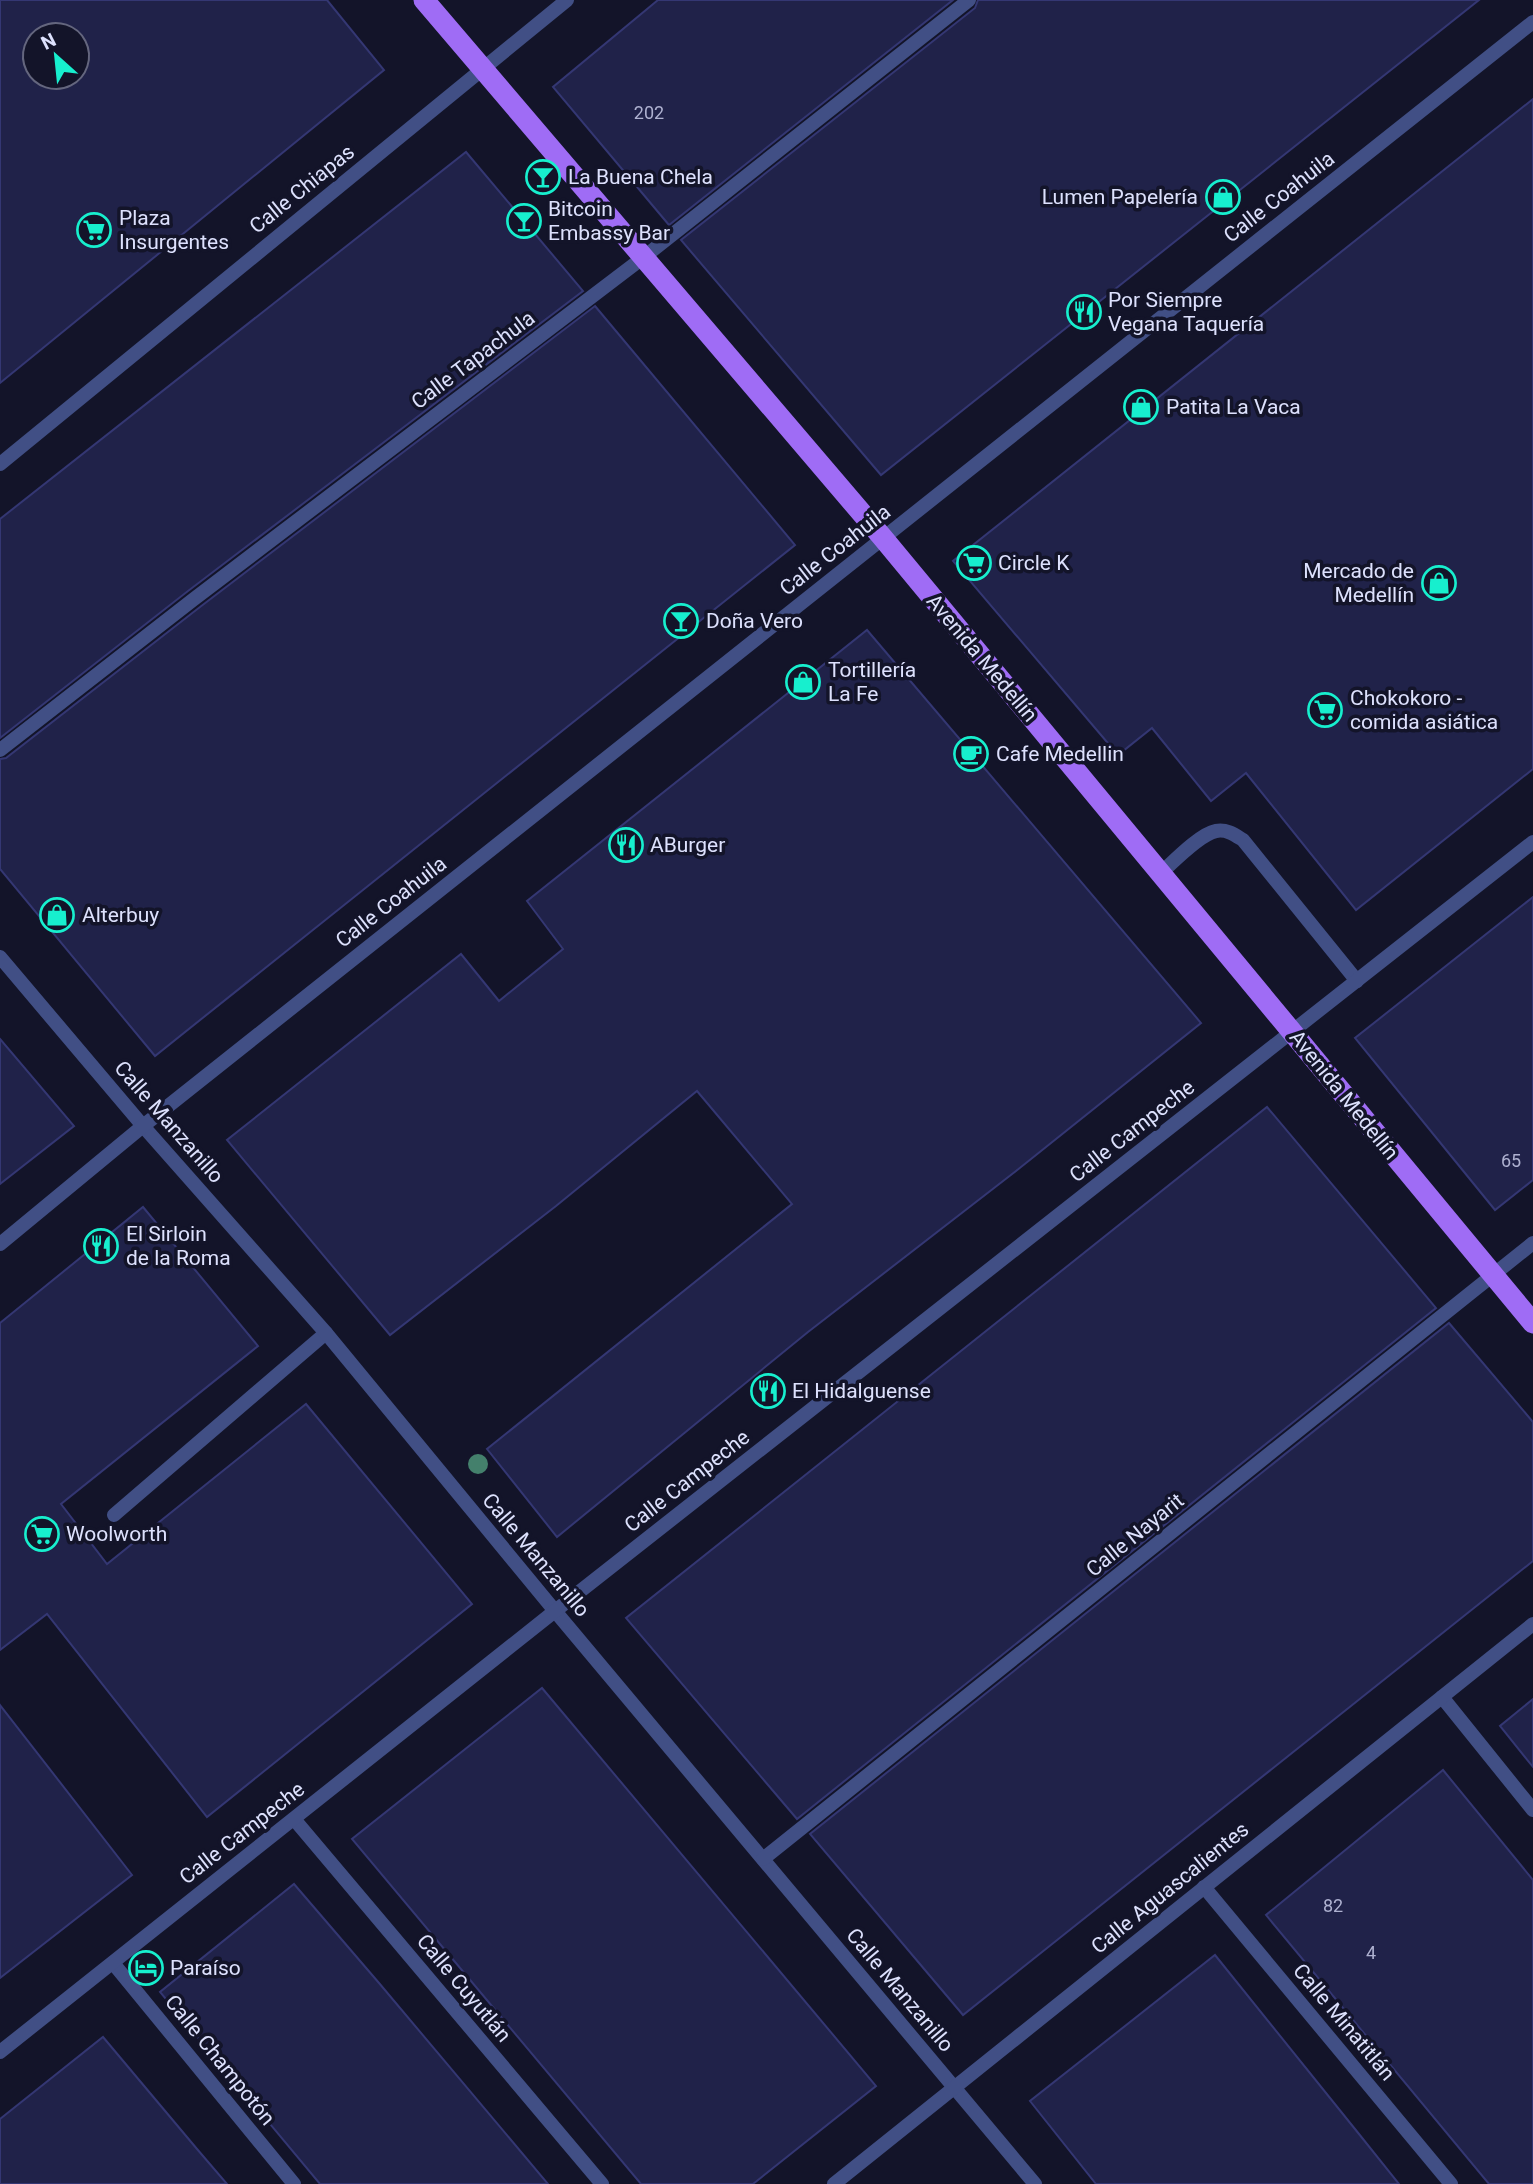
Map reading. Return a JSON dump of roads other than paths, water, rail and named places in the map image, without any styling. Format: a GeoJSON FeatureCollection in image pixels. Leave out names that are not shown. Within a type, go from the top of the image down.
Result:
{"type":"FeatureCollection","features":[{"type":"Feature","properties":{"kind":"main road","name":"Avenida Medellín"},"geometry":{"type":"LineString","coordinates":[[424,0],[883,538],[1533,1322]]}},
{"type":"Feature","properties":{"kind":"street","name":"Calle Chiapas"},"geometry":{"type":"LineString","coordinates":[[0,464],[567,0]]}},
{"type":"Feature","properties":{"kind":"street","name":"Calle Tapachula"},"geometry":{"type":"LineString","coordinates":[[0,750],[644,257],[969,0]]}},
{"type":"Feature","properties":{"kind":"street","name":"Calle Coahuila"},"geometry":{"type":"LineString","coordinates":[[0,1244],[143,1126],[1533,22]]}},
{"type":"Feature","properties":{"kind":"street"},"geometry":{"type":"LineString","coordinates":[[1161,873],[1204,836],[1217,831],[1231,832],[1243,840],[1356,981]]}},
{"type":"Feature","properties":{"kind":"street","name":"Calle Campeche"},"geometry":{"type":"LineString","coordinates":[[0,2052],[555,1611],[1533,842]]}},
{"type":"Feature","properties":{"kind":"street","name":"Calle Manzanillo"},"geometry":{"type":"LineString","coordinates":[[0,957],[143,1126],[326,1333],[1035,2184]]}},
{"type":"Feature","properties":{"kind":"street","name":"Calle Nayarit"},"geometry":{"type":"LineString","coordinates":[[763,1859],[1533,1243]]}},
{"type":"Feature","properties":{"kind":"street"},"geometry":{"type":"LineString","coordinates":[[114,1516],[326,1333]]}},
{"type":"Feature","properties":{"kind":"street","name":"Calle Aguascalientes"},"geometry":{"type":"LineString","coordinates":[[834,2184],[1533,1624]]}},
{"type":"Feature","properties":{"kind":"street"},"geometry":{"type":"LineString","coordinates":[[1442,1697],[1533,1810]]}},
{"type":"Feature","properties":{"kind":"street","name":"Calle Cuyutlán"},"geometry":{"type":"LineString","coordinates":[[294,1819],[602,2184]]}},
{"type":"Feature","properties":{"kind":"street","name":"Calle Minatitlán"},"geometry":{"type":"LineString","coordinates":[[1204,1887],[1451,2184]]}},
{"type":"Feature","properties":{"kind":"street","name":"Calle Champotón"},"geometry":{"type":"LineString","coordinates":[[113,1963],[294,2184]]}},
{"type":"Feature","properties":{"kind":"place","name":"La Buena Chela"},"geometry":{"type":"Point","coordinates":[543,177]}},
{"type":"Feature","properties":{"kind":"place","name":"Lumen Papelería"},"geometry":{"type":"Point","coordinates":[1223,197]}},
{"type":"Feature","properties":{"kind":"place","name":"Bitcoin Embassy Bar"},"geometry":{"type":"Point","coordinates":[524,221]}},
{"type":"Feature","properties":{"kind":"place","name":"Plaza Insurgentes"},"geometry":{"type":"Point","coordinates":[94,230]}},
{"type":"Feature","properties":{"kind":"place","name":"Por Siempre Vegana Taquería"},"geometry":{"type":"Point","coordinates":[1084,312]}},
{"type":"Feature","properties":{"kind":"place","name":"Patita La Vaca"},"geometry":{"type":"Point","coordinates":[1141,407]}},
{"type":"Feature","properties":{"kind":"place","name":"Circle K"},"geometry":{"type":"Point","coordinates":[974,563]}},
{"type":"Feature","properties":{"kind":"place","name":"Mercado de Medellín"},"geometry":{"type":"Point","coordinates":[1439,583]}},
{"type":"Feature","properties":{"kind":"place","name":"Doña Vero"},"geometry":{"type":"Point","coordinates":[681,621]}},
{"type":"Feature","properties":{"kind":"place","name":"Tortillería La Fe"},"geometry":{"type":"Point","coordinates":[803,682]}},
{"type":"Feature","properties":{"kind":"place","name":"Chokokoro - comida asiática"},"geometry":{"type":"Point","coordinates":[1325,710]}},
{"type":"Feature","properties":{"kind":"place","name":"Cafe Medellin"},"geometry":{"type":"Point","coordinates":[971,754]}},
{"type":"Feature","properties":{"kind":"place","name":"ABurger"},"geometry":{"type":"Point","coordinates":[626,845]}},
{"type":"Feature","properties":{"kind":"place","name":"Alterbuy"},"geometry":{"type":"Point","coordinates":[57,915]}},
{"type":"Feature","properties":{"kind":"place","name":"El Sirloin de la Roma"},"geometry":{"type":"Point","coordinates":[101,1246]}},
{"type":"Feature","properties":{"kind":"place","name":"El Hidalguense"},"geometry":{"type":"Point","coordinates":[768,1391]}},
{"type":"Feature","properties":{"kind":"place","name":"Woolworth"},"geometry":{"type":"Point","coordinates":[42,1534]}},
{"type":"Feature","properties":{"kind":"place","name":"Paraíso"},"geometry":{"type":"Point","coordinates":[146,1968]}}]}
